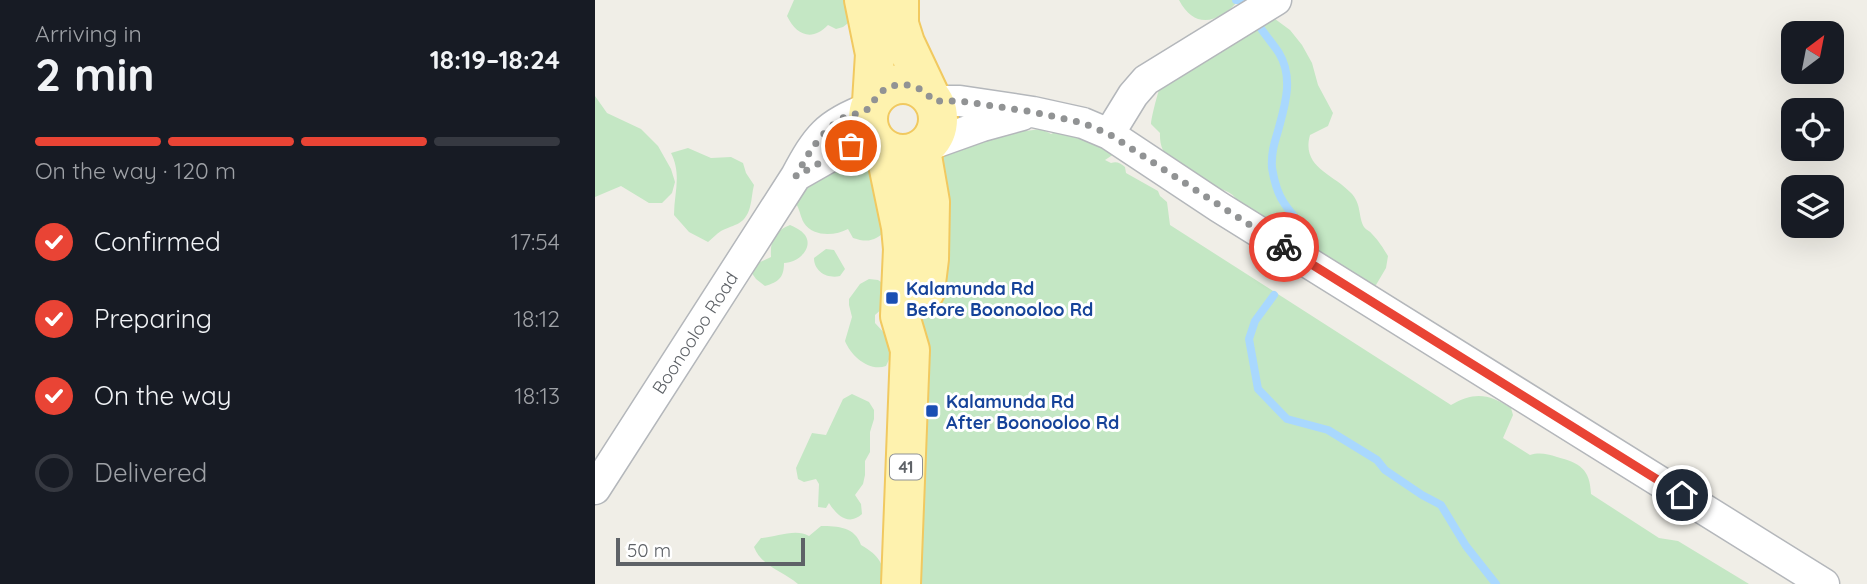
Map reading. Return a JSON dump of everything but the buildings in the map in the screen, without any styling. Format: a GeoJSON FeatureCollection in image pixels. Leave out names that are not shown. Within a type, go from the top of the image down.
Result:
{"type":"FeatureCollection","features":[{"type":"Feature","properties":{"kind":"main road","name":"41"},"geometry":{"type":"LineString","coordinates":[[864,0],[891,133],[930,202],[929,259],[922,318],[910,350],[901,584]]}},
{"type":"Feature","properties":{"kind":"main road"},"geometry":{"type":"LineString","coordinates":[[899,0],[899,24],[905,43],[932,98],[939,120],[933,139],[891,133],[879,93],[899,84],[911,85],[932,98]]}},
{"type":"Feature","properties":{"kind":"street"},"geometry":{"type":"LineString","coordinates":[[1109,134],[1133,95],[1146,80],[1276,0]]}},
{"type":"Feature","properties":{"kind":"street"},"geometry":{"type":"LineString","coordinates":[[932,98],[1033,112],[1083,123],[1109,134],[1219,206],[1824,584]]}},
{"type":"Feature","properties":{"kind":"street","name":"Boonooloo Road"},"geometry":{"type":"LineString","coordinates":[[595,489],[796,176],[851,146],[891,133],[982,126],[1033,112]]}},
{"type":"Feature","properties":{"kind":"green space"},"geometry":{"type":"Polygon","coordinates":[[[794,0],[878,0],[843,27],[836,29],[828,25],[810,35],[795,28],[787,16],[794,0]]]}},
{"type":"Feature","properties":{"kind":"green space"},"geometry":{"type":"Polygon","coordinates":[[[1179,0],[1239,0],[1224,14],[1208,20],[1192,16],[1179,0]]]}},
{"type":"Feature","properties":{"kind":"green space"},"geometry":{"type":"Polygon","coordinates":[[[1259,15],[1275,19],[1290,30],[1312,63],[1318,85],[1333,113],[1328,126],[1310,135],[1310,155],[1320,169],[1354,196],[1364,227],[1377,239],[1388,256],[1386,268],[1376,285],[1367,286],[1313,251],[1301,236],[1295,236],[1288,242],[1240,210],[1237,200],[1231,194],[1209,185],[1179,167],[1165,153],[1160,133],[1151,124],[1165,73],[1184,38],[1197,32],[1210,33],[1259,15]]]}},
{"type":"Feature","properties":{"kind":"green space"},"geometry":{"type":"Polygon","coordinates":[[[595,96],[607,113],[641,129],[658,146],[675,182],[672,193],[662,203],[649,203],[621,186],[595,197],[595,96]]]}},
{"type":"Feature","properties":{"kind":"green space"},"geometry":{"type":"Polygon","coordinates":[[[982,126],[1018,131],[1039,130],[1051,134],[1063,128],[1117,152],[1105,160],[1120,163],[1125,167],[1126,173],[1158,191],[1167,202],[1170,225],[1451,405],[1467,398],[1482,396],[1511,408],[1513,415],[1503,438],[1530,455],[1547,454],[1578,465],[1586,473],[1591,494],[1659,538],[1678,541],[1749,584],[901,584],[910,350],[922,319],[929,259],[921,150],[982,126]]]}},
{"type":"Feature","properties":{"kind":"green space"},"geometry":{"type":"Polygon","coordinates":[[[878,146],[887,229],[867,241],[853,238],[848,229],[825,234],[808,228],[795,202],[799,190],[878,146]]]}},
{"type":"Feature","properties":{"kind":"green space"},"geometry":{"type":"Polygon","coordinates":[[[688,148],[711,158],[731,157],[743,163],[754,185],[750,207],[745,217],[739,223],[719,232],[708,242],[689,232],[674,215],[677,176],[671,153],[688,148]]]}},
{"type":"Feature","properties":{"kind":"green space"},"geometry":{"type":"Polygon","coordinates":[[[790,225],[805,235],[806,250],[799,258],[784,263],[780,278],[765,286],[751,272],[758,263],[771,257],[774,237],[790,225]]]}},
{"type":"Feature","properties":{"kind":"green space"},"geometry":{"type":"Polygon","coordinates":[[[826,249],[834,250],[845,269],[840,276],[827,275],[816,267],[814,258],[826,249]]]}},
{"type":"Feature","properties":{"kind":"green space"},"geometry":{"type":"Polygon","coordinates":[[[869,279],[884,284],[884,307],[875,315],[875,323],[887,336],[893,351],[886,366],[880,367],[873,367],[861,361],[845,341],[852,317],[849,299],[860,284],[869,279]]]}},
{"type":"Feature","properties":{"kind":"green space"},"geometry":{"type":"Polygon","coordinates":[[[852,394],[869,402],[874,410],[874,419],[863,484],[855,495],[861,504],[862,514],[848,519],[836,512],[829,503],[826,508],[818,507],[819,484],[816,479],[804,482],[798,479],[796,468],[812,433],[826,435],[843,399],[852,394]]]}},
{"type":"Feature","properties":{"kind":"green space"},"geometry":{"type":"Polygon","coordinates":[[[821,526],[840,527],[855,534],[861,545],[879,561],[886,584],[798,584],[767,564],[754,547],[761,538],[792,533],[809,536],[821,526]]]}},
{"type":"Feature","properties":{"kind":"waterway"},"geometry":{"type":"LineString","coordinates":[[1236,0],[1242,0]]}},
{"type":"Feature","properties":{"kind":"waterway"},"geometry":{"type":"LineString","coordinates":[[1260,27],[1279,53],[1286,72],[1285,101],[1273,149],[1272,168],[1279,195],[1299,223],[1301,241]]}},
{"type":"Feature","properties":{"kind":"waterway"},"geometry":{"type":"LineString","coordinates":[[1274,295],[1255,321],[1249,339],[1258,389],[1287,419],[1328,430],[1377,460],[1385,470],[1422,495],[1441,505],[1466,546],[1496,584]]}},
{"type":"Feature","properties":{"kind":"way so far"},"geometry":{"type":"LineString","coordinates":[[851,146],[796,176],[814,144],[833,125],[844,117],[869,108],[879,93],[899,84],[921,89],[933,101],[977,103],[1083,123],[1109,134],[1284,247]]}},
{"type":"Feature","properties":{"kind":"place","name":"Kalamunda Rd Before Boonooloo Rd"},"geometry":{"type":"Point","coordinates":[892,298]}},
{"type":"Feature","properties":{"kind":"place","name":"Kalamunda Rd After Boonooloo Rd"},"geometry":{"type":"Point","coordinates":[932,411]}},
{"type":"Feature","properties":{"kind":"route"},"geometry":{"type":"LineString","coordinates":[[1284,247],[1682,495]]}}]}
